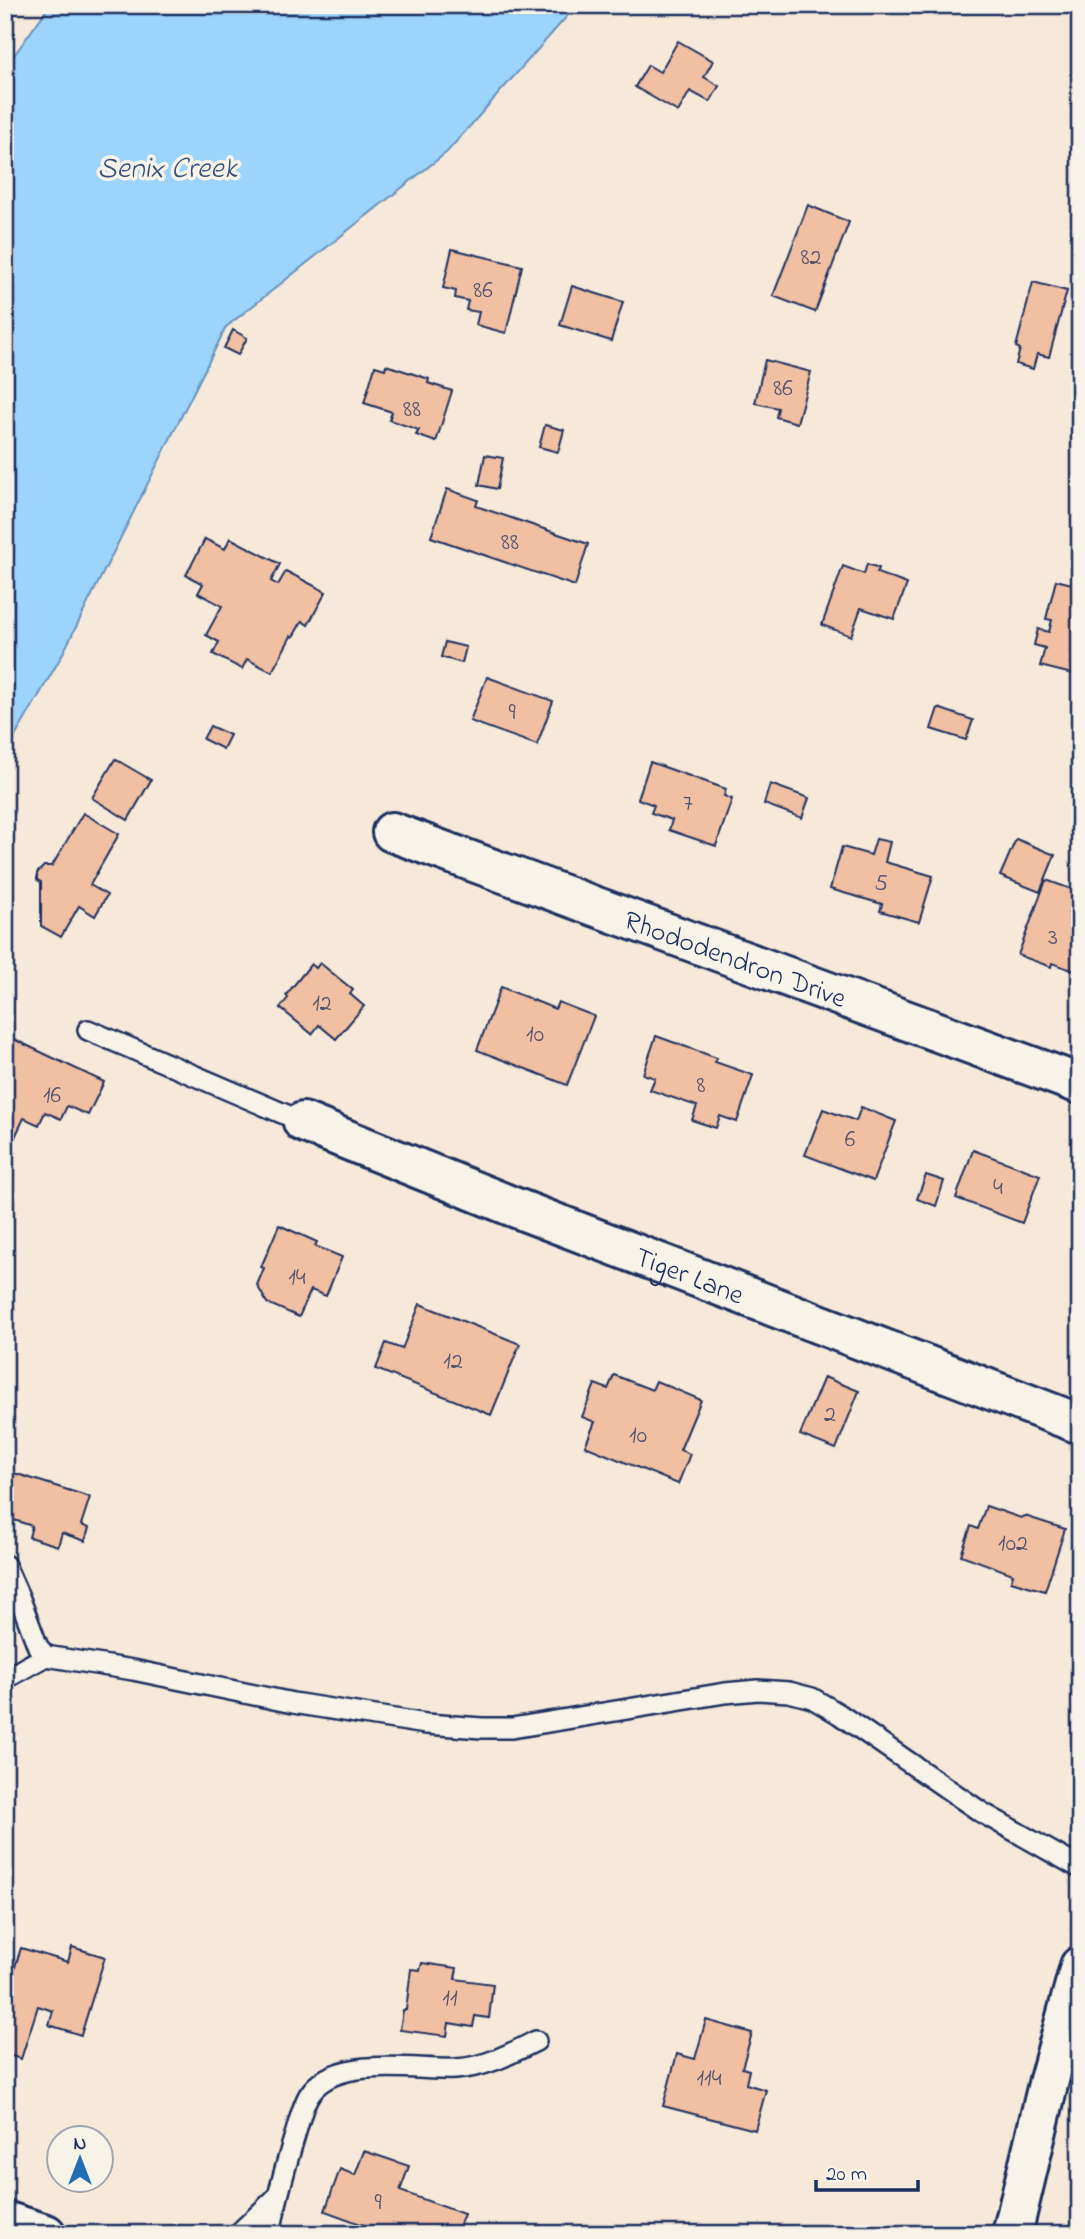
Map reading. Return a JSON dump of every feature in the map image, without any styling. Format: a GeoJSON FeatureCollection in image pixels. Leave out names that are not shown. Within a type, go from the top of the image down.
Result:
{"type":"FeatureCollection","features":[{"type":"Feature","properties":{"kind":"street","name":"Rhododendron Drive"},"geometry":{"type":"LineString","coordinates":[[392,832],[1080,1084]]}},
{"type":"Feature","properties":{"kind":"street","name":"Tiger Lane"},"geometry":{"type":"LineString","coordinates":[[303,1122],[511,1206],[1080,1424]]}},
{"type":"Feature","properties":{"kind":"street"},"geometry":{"type":"LineString","coordinates":[[1012,2234],[1080,1966]]}},
{"type":"Feature","properties":{"kind":"street"},"geometry":{"type":"LineString","coordinates":[[5,2221],[46,2234]]}},
{"type":"Feature","properties":{"kind":"lane"},"geometry":{"type":"LineString","coordinates":[[88,1030],[303,1122]]}},
{"type":"Feature","properties":{"kind":"lane"},"geometry":{"type":"LineString","coordinates":[[5,1565],[38,1647],[46,1656]]}},
{"type":"Feature","properties":{"kind":"lane"},"geometry":{"type":"LineString","coordinates":[[5,1679],[46,1656],[133,1670],[293,1703],[426,1724],[482,1728],[512,1728],[725,1693],[758,1690],[789,1692],[812,1698],[839,1714],[981,1812],[1080,1868]]}},
{"type":"Feature","properties":{"kind":"lane"},"geometry":{"type":"LineString","coordinates":[[270,2234],[276,2198],[309,2094],[322,2082],[338,2073],[361,2069],[457,2069],[496,2062],[536,2041]]}},
{"type":"Feature","properties":{"kind":"lane"},"geometry":{"type":"LineString","coordinates":[[238,2234],[276,2198]]}},
{"type":"Feature","properties":{"kind":"water","name":"Senix Creek"},"geometry":{"type":"Polygon","coordinates":[[[50,5],[577,5],[447,152],[226,327],[61,657],[5,754],[5,68],[50,5]]]}},
{"type":"Feature","properties":{"kind":"building"},"geometry":{"type":"Polygon","coordinates":[[[678,41],[713,61],[704,77],[719,86],[710,102],[690,91],[678,112],[635,87],[648,65],[660,72],[678,41]]]}},
{"type":"Feature","properties":{"kind":"building"},"geometry":{"type":"Polygon","coordinates":[[[808,205],[849,222],[815,312],[773,296],[808,205]]]}},
{"type":"Feature","properties":{"kind":"building"},"geometry":{"type":"Polygon","coordinates":[[[452,249],[522,266],[506,333],[476,325],[479,312],[466,310],[468,301],[455,298],[456,291],[443,288],[452,249]]]}},
{"type":"Feature","properties":{"kind":"building"},"geometry":{"type":"Polygon","coordinates":[[[1033,282],[1067,291],[1049,357],[1037,354],[1033,369],[1016,364],[1020,349],[1016,347],[1033,282]]]}},
{"type":"Feature","properties":{"kind":"building"},"geometry":{"type":"Polygon","coordinates":[[[572,286],[623,302],[611,341],[560,325],[572,286]]]}},
{"type":"Feature","properties":{"kind":"building"},"geometry":{"type":"Polygon","coordinates":[[[233,330],[247,338],[238,355],[224,348],[233,330]]]}},
{"type":"Feature","properties":{"kind":"building"},"geometry":{"type":"Polygon","coordinates":[[[765,360],[811,372],[797,423],[776,417],[778,408],[755,403],[765,360]]]}},
{"type":"Feature","properties":{"kind":"building"},"geometry":{"type":"Polygon","coordinates":[[[386,365],[429,379],[428,383],[452,391],[436,442],[416,435],[419,430],[389,420],[392,412],[364,403],[375,366],[385,369],[386,365]]]}},
{"type":"Feature","properties":{"kind":"building"},"geometry":{"type":"Polygon","coordinates":[[[545,425],[564,430],[558,452],[539,447],[545,425]]]}},
{"type":"Feature","properties":{"kind":"building"},"geometry":{"type":"Polygon","coordinates":[[[485,455],[503,458],[497,489],[479,485],[485,455]]]}},
{"type":"Feature","properties":{"kind":"building"},"geometry":{"type":"Polygon","coordinates":[[[447,489],[478,500],[476,506],[588,544],[575,586],[431,537],[447,489]]]}},
{"type":"Feature","properties":{"kind":"building"},"geometry":{"type":"Polygon","coordinates":[[[230,538],[280,564],[271,581],[278,585],[286,571],[326,592],[308,625],[302,621],[293,637],[291,636],[272,672],[247,659],[242,669],[213,654],[219,642],[206,635],[222,606],[198,593],[203,584],[186,575],[205,539],[225,549],[230,538]]]}},
{"type":"Feature","properties":{"kind":"building"},"geometry":{"type":"Polygon","coordinates":[[[867,564],[879,568],[877,573],[907,584],[894,619],[861,608],[851,636],[822,625],[843,566],[864,574],[867,564]]]}},
{"type":"Feature","properties":{"kind":"building"},"geometry":{"type":"Polygon","coordinates":[[[1056,580],[1080,586],[1080,676],[1040,666],[1045,648],[1034,645],[1038,629],[1049,632],[1052,620],[1046,619],[1056,580]]]}},
{"type":"Feature","properties":{"kind":"building"},"geometry":{"type":"Polygon","coordinates":[[[445,642],[466,647],[462,663],[441,657],[445,642]]]}},
{"type":"Feature","properties":{"kind":"building"},"geometry":{"type":"Polygon","coordinates":[[[487,677],[553,701],[537,745],[470,721],[487,677]]]}},
{"type":"Feature","properties":{"kind":"building"},"geometry":{"type":"Polygon","coordinates":[[[938,708],[973,720],[966,740],[931,729],[938,708]]]}},
{"type":"Feature","properties":{"kind":"building"},"geometry":{"type":"Polygon","coordinates":[[[210,726],[230,735],[223,749],[203,739],[210,726]]]}},
{"type":"Feature","properties":{"kind":"building"},"geometry":{"type":"Polygon","coordinates":[[[115,759],[151,780],[128,820],[92,798],[115,759]]]}},
{"type":"Feature","properties":{"kind":"building"},"geometry":{"type":"Polygon","coordinates":[[[650,762],[726,789],[724,796],[732,799],[716,846],[669,830],[672,820],[651,813],[654,805],[638,799],[650,762]]]}},
{"type":"Feature","properties":{"kind":"building"},"geometry":{"type":"Polygon","coordinates":[[[770,784],[809,798],[802,818],[764,804],[770,784]]]}},
{"type":"Feature","properties":{"kind":"building"},"geometry":{"type":"Polygon","coordinates":[[[83,813],[119,834],[90,885],[107,895],[95,916],[79,906],[61,937],[41,926],[41,882],[37,880],[37,873],[44,866],[52,866],[83,813]]]}},
{"type":"Feature","properties":{"kind":"building"},"geometry":{"type":"Polygon","coordinates":[[[876,839],[890,842],[885,862],[933,876],[919,922],[880,911],[882,904],[830,889],[842,847],[871,855],[876,839]]]}},
{"type":"Feature","properties":{"kind":"building"},"geometry":{"type":"Polygon","coordinates":[[[1016,839],[1055,855],[1040,892],[1000,876],[1016,839]]]}},
{"type":"Feature","properties":{"kind":"building"},"geometry":{"type":"Polygon","coordinates":[[[1046,880],[1077,891],[1069,913],[1080,917],[1080,973],[1052,963],[1051,967],[1018,955],[1046,880]]]}},
{"type":"Feature","properties":{"kind":"building"},"geometry":{"type":"Polygon","coordinates":[[[320,963],[353,990],[350,994],[364,1006],[336,1039],[319,1025],[312,1034],[280,1008],[288,998],[286,995],[311,964],[316,968],[320,963]]]}},
{"type":"Feature","properties":{"kind":"building"},"geometry":{"type":"Polygon","coordinates":[[[501,987],[555,1009],[558,1002],[594,1016],[567,1085],[477,1050],[501,987]]]}},
{"type":"Feature","properties":{"kind":"building"},"geometry":{"type":"Polygon","coordinates":[[[5,1035],[104,1082],[88,1115],[67,1106],[61,1119],[45,1112],[39,1125],[24,1118],[5,1158],[5,1035]]]}},
{"type":"Feature","properties":{"kind":"building"},"geometry":{"type":"Polygon","coordinates":[[[656,1036],[717,1058],[715,1062],[753,1075],[737,1122],[720,1116],[716,1128],[692,1120],[697,1106],[650,1090],[655,1078],[643,1074],[656,1036]]]}},
{"type":"Feature","properties":{"kind":"building"},"geometry":{"type":"Polygon","coordinates":[[[861,1107],[896,1121],[873,1181],[805,1155],[823,1109],[856,1121],[861,1107]]]}},
{"type":"Feature","properties":{"kind":"building"},"geometry":{"type":"Polygon","coordinates":[[[973,1150],[1040,1175],[1022,1223],[956,1198],[973,1150]]]}},
{"type":"Feature","properties":{"kind":"building"},"geometry":{"type":"Polygon","coordinates":[[[926,1175],[944,1181],[936,1206],[917,1199],[926,1175]]]}},
{"type":"Feature","properties":{"kind":"building"},"geometry":{"type":"Polygon","coordinates":[[[279,1225],[317,1242],[315,1246],[342,1257],[326,1296],[311,1290],[299,1317],[267,1303],[257,1285],[264,1268],[261,1267],[279,1225]]]}},
{"type":"Feature","properties":{"kind":"building"},"geometry":{"type":"Polygon","coordinates":[[[420,1304],[520,1344],[491,1415],[376,1369],[386,1343],[402,1349],[420,1304]]]}},
{"type":"Feature","properties":{"kind":"building"},"geometry":{"type":"Polygon","coordinates":[[[614,1375],[652,1390],[656,1381],[701,1400],[680,1450],[690,1454],[678,1484],[585,1446],[595,1422],[582,1417],[595,1384],[608,1389],[614,1375]]]}},
{"type":"Feature","properties":{"kind":"building"},"geometry":{"type":"Polygon","coordinates":[[[824,1377],[859,1391],[836,1449],[800,1435],[824,1377]]]}},
{"type":"Feature","properties":{"kind":"building"},"geometry":{"type":"Polygon","coordinates":[[[11,1472],[90,1497],[81,1525],[89,1528],[85,1541],[62,1533],[58,1546],[29,1537],[32,1526],[5,1517],[5,1489],[11,1472]]]}},
{"type":"Feature","properties":{"kind":"building"},"geometry":{"type":"Polygon","coordinates":[[[986,1506],[1065,1529],[1045,1591],[1011,1581],[1013,1574],[961,1555],[971,1526],[978,1529],[986,1506]]]}},
{"type":"Feature","properties":{"kind":"building"},"geometry":{"type":"Polygon","coordinates":[[[72,1947],[105,1957],[81,2035],[49,2025],[53,2011],[38,2006],[21,2059],[5,2054],[5,1988],[8,1989],[21,1948],[68,1962],[72,1947]]]}},
{"type":"Feature","properties":{"kind":"building"},"geometry":{"type":"Polygon","coordinates":[[[422,1963],[457,1968],[455,1979],[493,1984],[489,2018],[475,2016],[473,2027],[449,2023],[447,2036],[400,2030],[403,2010],[406,2010],[411,1969],[420,1970],[422,1963]]]}},
{"type":"Feature","properties":{"kind":"building"},"geometry":{"type":"Polygon","coordinates":[[[706,2020],[752,2033],[742,2068],[749,2070],[746,2084],[766,2090],[755,2130],[663,2106],[677,2054],[695,2059],[706,2020]]]}},
{"type":"Feature","properties":{"kind":"building"},"geometry":{"type":"Polygon","coordinates":[[[364,2151],[409,2166],[400,2191],[464,2214],[456,2234],[370,2234],[372,2228],[325,2211],[340,2169],[355,2175],[364,2151]]]}}]}
